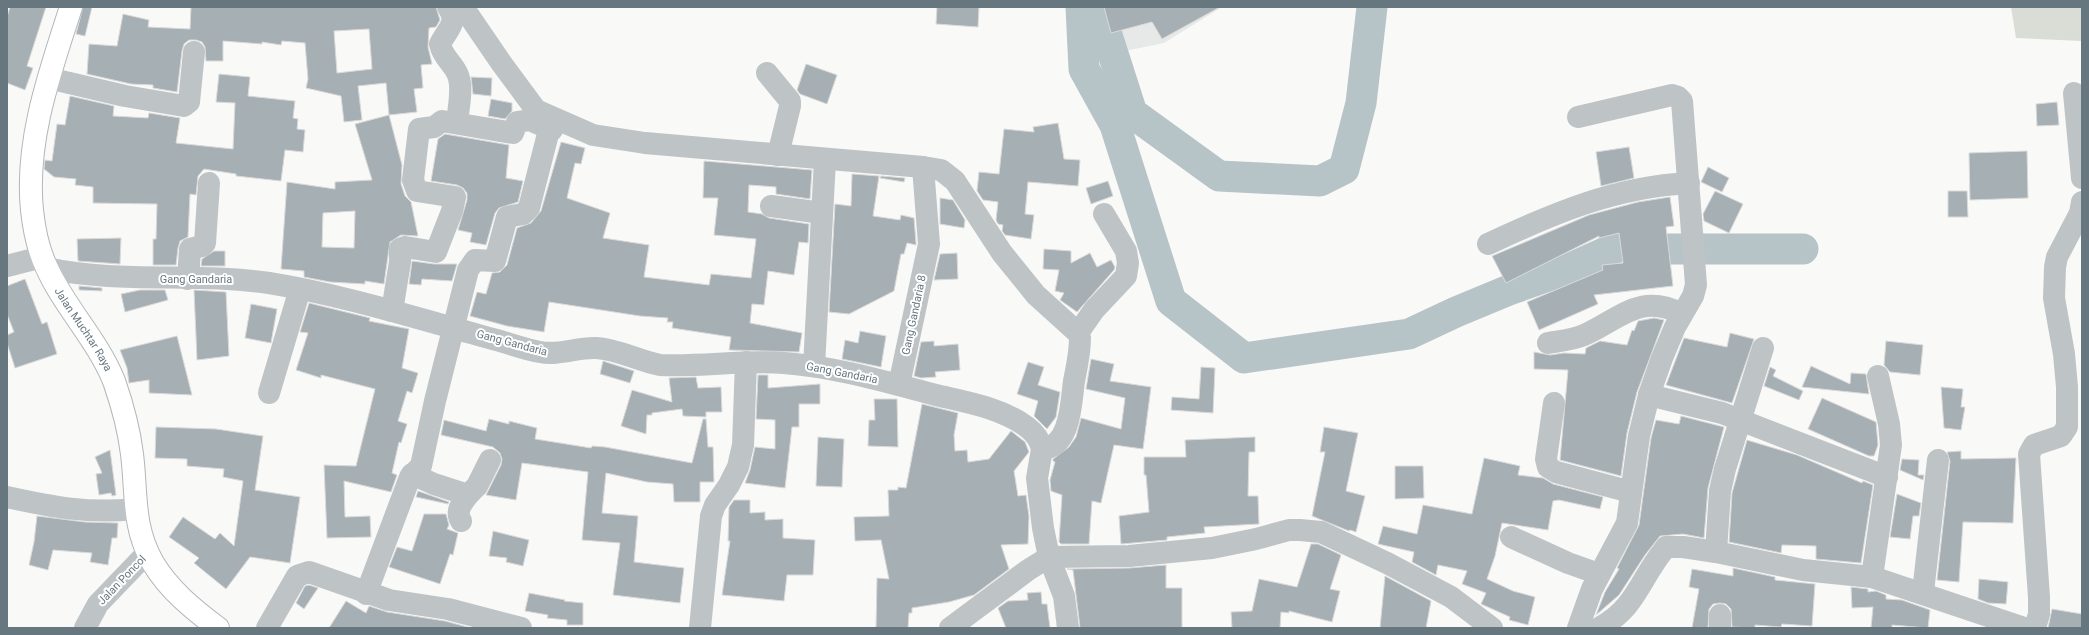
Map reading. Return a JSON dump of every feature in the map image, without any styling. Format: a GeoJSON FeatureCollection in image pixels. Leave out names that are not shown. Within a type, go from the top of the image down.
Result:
{"type":"FeatureCollection","features":[{"type":"Feature","properties":{"kind":"highway","name":"Jalan Muchtar Raya"},"geometry":{"type":"LineString","coordinates":[[71,7],[48,78],[35,142],[31,187],[34,224],[44,262],[86,330],[114,381],[127,424],[132,453],[134,499],[142,538],[148,552],[169,585],[184,601],[218,628]]}},
{"type":"Feature","properties":{"kind":"street"},"geometry":{"type":"LineString","coordinates":[[448,7],[454,15],[453,22],[440,44],[441,52],[457,73],[459,81],[457,123]]}},
{"type":"Feature","properties":{"kind":"street"},"geometry":{"type":"LineString","coordinates":[[463,7],[502,64],[533,115],[549,130],[563,135],[622,145],[778,155],[923,167],[941,170],[950,176],[967,198],[1002,253],[1036,295],[1079,337]]}},
{"type":"Feature","properties":{"kind":"street"},"geometry":{"type":"LineString","coordinates":[[48,78],[125,96],[184,106],[189,102],[194,52]]}},
{"type":"Feature","properties":{"kind":"street"},"geometry":{"type":"LineString","coordinates":[[768,73],[790,101],[778,155]]}},
{"type":"Feature","properties":{"kind":"street"},"geometry":{"type":"LineString","coordinates":[[2074,93],[2082,178]]}},
{"type":"Feature","properties":{"kind":"street"},"geometry":{"type":"LineString","coordinates":[[1578,117],[1672,95],[1678,97],[1683,107],[1696,290],[1682,314],[1662,358],[1650,395],[1639,436],[1627,523],[1599,574],[1578,628]]}},
{"type":"Feature","properties":{"kind":"street"},"geometry":{"type":"LineString","coordinates":[[392,311],[400,249],[405,247],[436,252],[452,211],[454,197],[418,191],[413,180],[419,128],[434,127],[442,121],[513,133],[517,122],[533,115],[622,145]]}},
{"type":"Feature","properties":{"kind":"street"},"geometry":{"type":"LineString","coordinates":[[366,594],[412,474],[422,466],[435,401],[471,264],[480,260],[495,261],[507,217],[523,214],[529,208],[549,130]]}},
{"type":"Feature","properties":{"kind":"street"},"geometry":{"type":"LineString","coordinates":[[814,366],[825,160]]}},
{"type":"Feature","properties":{"kind":"street","name":"Gang Gandaria 8"},"geometry":{"type":"LineString","coordinates":[[899,385],[929,244],[923,167]]}},
{"type":"Feature","properties":{"kind":"street"},"geometry":{"type":"LineString","coordinates":[[188,279],[190,249],[202,246],[205,243],[209,183]]}},
{"type":"Feature","properties":{"kind":"street"},"geometry":{"type":"LineString","coordinates":[[1488,244],[1552,214],[1592,200],[1648,186],[1689,183]]}},
{"type":"Feature","properties":{"kind":"street"},"geometry":{"type":"LineString","coordinates":[[2035,628],[2039,614],[2039,597],[2029,454],[2034,445],[2061,436],[2067,427],[2067,387],[2064,354],[2054,298],[2055,267],[2057,257],[2080,213],[2082,202]]}},
{"type":"Feature","properties":{"kind":"street"},"geometry":{"type":"LineString","coordinates":[[771,206],[822,213]]}},
{"type":"Feature","properties":{"kind":"street"},"geometry":{"type":"LineString","coordinates":[[1068,628],[1064,596],[1049,557],[1043,528],[1037,478],[1042,449],[1051,448],[1055,444],[1068,423],[1072,408],[1078,363],[1079,337],[1094,310],[1123,282],[1127,271],[1126,251],[1104,214]]}},
{"type":"Feature","properties":{"kind":"street"},"geometry":{"type":"LineString","coordinates":[[7,266],[44,262]]}},
{"type":"Feature","properties":{"kind":"street","name":"Gang Gandaria"},"geometry":{"type":"LineString","coordinates":[[44,262],[87,275],[188,279],[230,278],[300,289],[392,311],[550,354],[596,348],[609,349],[648,363],[660,364],[746,362],[814,366],[899,385],[977,406],[1009,417],[1027,427],[1036,435],[1042,449]]}},
{"type":"Feature","properties":{"kind":"street"},"geometry":{"type":"LineString","coordinates":[[270,392],[300,289]]}},
{"type":"Feature","properties":{"kind":"street"},"geometry":{"type":"LineString","coordinates":[[1548,343],[1584,336],[1640,306],[1663,306],[1682,314]]}},
{"type":"Feature","properties":{"kind":"street"},"geometry":{"type":"LineString","coordinates":[[1716,552],[1720,491],[1740,420],[1763,348]]}},
{"type":"Feature","properties":{"kind":"street"},"geometry":{"type":"LineString","coordinates":[[700,628],[711,516],[715,505],[729,485],[738,467],[743,445],[746,362]]}},
{"type":"Feature","properties":{"kind":"street"},"geometry":{"type":"LineString","coordinates":[[1872,577],[1891,445],[1878,376]]}},
{"type":"Feature","properties":{"kind":"street"},"geometry":{"type":"LineString","coordinates":[[1650,395],[1722,413],[1887,477]]}},
{"type":"Feature","properties":{"kind":"street"},"geometry":{"type":"LineString","coordinates":[[1554,403],[1546,459],[1548,467],[1556,472],[1631,492]]}},
{"type":"Feature","properties":{"kind":"street"},"geometry":{"type":"LineString","coordinates":[[461,521],[458,517],[458,510],[468,495],[477,486],[490,460]]}},
{"type":"Feature","properties":{"kind":"street"},"geometry":{"type":"LineString","coordinates":[[1922,592],[1938,460]]}},
{"type":"Feature","properties":{"kind":"street"},"geometry":{"type":"LineString","coordinates":[[412,474],[434,484],[468,495]]}},
{"type":"Feature","properties":{"kind":"street"},"geometry":{"type":"LineString","coordinates":[[7,497],[82,511],[102,512],[134,499]]}},
{"type":"Feature","properties":{"kind":"street"},"geometry":{"type":"LineString","coordinates":[[950,628],[1014,580],[1049,557],[1129,556],[1212,548],[1256,539],[1289,530],[1309,530],[1321,532],[1336,539],[1451,597],[1492,628]]}},
{"type":"Feature","properties":{"kind":"street"},"geometry":{"type":"LineString","coordinates":[[1511,537],[1568,563],[1599,574]]}},
{"type":"Feature","properties":{"kind":"street"},"geometry":{"type":"LineString","coordinates":[[1599,628],[1622,613],[1635,598],[1659,556],[1666,547],[1683,547],[1716,552],[1803,570],[1872,577],[1922,592],[2024,628]]}},
{"type":"Feature","properties":{"kind":"street","name":"Jalan Poncol"},"geometry":{"type":"LineString","coordinates":[[85,628],[98,604],[120,579],[148,552]]}},
{"type":"Feature","properties":{"kind":"street"},"geometry":{"type":"LineString","coordinates":[[267,628],[297,576],[303,572],[309,572],[366,594],[398,602],[448,609],[521,628]]}},
{"type":"Feature","properties":{"kind":"shaded area"},"geometry":{"type":"Polygon","coordinates":[[[1104,7],[1222,7],[1164,43],[1120,52],[1104,7]]]}},
{"type":"Feature","properties":{"kind":"shaded area"},"geometry":{"type":"Polygon","coordinates":[[[2011,7],[2082,7],[2082,41],[2016,38],[2011,7]]]}},
{"type":"Feature","properties":{"kind":"building"},"geometry":{"type":"Polygon","coordinates":[[[10,7],[46,7],[27,66],[33,68],[25,90],[7,83],[7,17],[10,7]]]}},
{"type":"Feature","properties":{"kind":"building"},"geometry":{"type":"Polygon","coordinates":[[[83,7],[92,7],[85,36],[76,34],[83,7]]]}},
{"type":"Feature","properties":{"kind":"building"},"geometry":{"type":"Polygon","coordinates":[[[191,7],[436,7],[440,20],[436,27],[429,28],[428,47],[432,64],[421,65],[423,88],[414,89],[417,112],[389,115],[386,83],[358,86],[362,120],[344,122],[341,96],[306,88],[308,79],[305,43],[282,41],[281,45],[262,42],[262,44],[223,41],[223,61],[206,61],[205,47],[202,42],[189,40],[184,44],[182,51],[177,92],[153,88],[153,85],[131,84],[87,74],[89,44],[117,46],[123,14],[149,20],[148,27],[190,29],[191,7]],[[369,29],[334,31],[337,73],[372,69],[369,29]]]}},
{"type":"Feature","properties":{"kind":"building"},"geometry":{"type":"Polygon","coordinates":[[[937,7],[979,7],[978,27],[936,24],[937,7]]]}},
{"type":"Feature","properties":{"kind":"building"},"geometry":{"type":"Polygon","coordinates":[[[1104,7],[1220,7],[1162,39],[1152,22],[1111,33],[1104,7]]]}},
{"type":"Feature","properties":{"kind":"building"},"geometry":{"type":"Polygon","coordinates":[[[806,64],[837,75],[827,104],[800,94],[797,90],[806,64]]]}},
{"type":"Feature","properties":{"kind":"building"},"geometry":{"type":"Polygon","coordinates":[[[219,74],[250,77],[248,96],[295,101],[293,118],[298,119],[297,129],[305,130],[303,152],[285,150],[281,181],[236,176],[236,174],[204,169],[198,176],[196,195],[190,194],[188,237],[180,241],[176,265],[153,265],[153,239],[156,239],[157,204],[93,203],[93,187],[75,185],[76,179],[54,177],[44,169],[45,160],[52,161],[57,124],[65,125],[70,96],[114,106],[113,116],[148,118],[149,113],[180,118],[176,143],[233,149],[235,103],[216,102],[219,74]]]}},
{"type":"Feature","properties":{"kind":"building"},"geometry":{"type":"Polygon","coordinates":[[[471,77],[492,78],[491,96],[473,94],[471,77]]]}},
{"type":"Feature","properties":{"kind":"building"},"geometry":{"type":"Polygon","coordinates":[[[491,99],[512,103],[512,111],[505,119],[488,116],[491,99]]]}},
{"type":"Feature","properties":{"kind":"building"},"geometry":{"type":"Polygon","coordinates":[[[2057,102],[2059,125],[2037,126],[2036,104],[2057,102]]]}},
{"type":"Feature","properties":{"kind":"building"},"geometry":{"type":"Polygon","coordinates":[[[389,115],[402,165],[401,184],[405,196],[411,202],[418,236],[401,235],[390,242],[384,284],[365,281],[365,284],[330,282],[304,277],[304,271],[281,269],[287,182],[335,189],[335,182],[372,180],[355,124],[389,115]],[[355,211],[323,213],[322,247],[354,248],[355,211]]]}},
{"type":"Feature","properties":{"kind":"building"},"geometry":{"type":"Polygon","coordinates":[[[1058,123],[1064,159],[1080,160],[1078,186],[1028,182],[1025,214],[1034,215],[1031,239],[1005,235],[1002,231],[1003,225],[998,224],[996,220],[998,202],[983,200],[977,191],[979,172],[999,174],[1004,129],[1034,132],[1033,127],[1058,123]]]}},
{"type":"Feature","properties":{"kind":"building"},"geometry":{"type":"Polygon","coordinates":[[[445,134],[509,145],[506,178],[523,181],[518,202],[499,208],[495,213],[486,245],[470,242],[472,233],[458,230],[467,200],[467,193],[463,188],[457,185],[431,181],[438,139],[445,134]]]}},
{"type":"Feature","properties":{"kind":"building"},"geometry":{"type":"Polygon","coordinates":[[[561,142],[585,148],[581,164],[575,163],[567,198],[610,213],[603,238],[649,245],[644,277],[709,285],[711,274],[751,278],[756,239],[714,235],[718,198],[703,198],[704,161],[812,170],[810,199],[776,194],[776,187],[749,185],[748,212],[762,214],[769,218],[809,224],[808,243],[799,242],[794,275],[768,271],[764,305],[752,304],[750,323],[802,333],[799,352],[729,350],[731,337],[672,328],[673,322],[667,322],[668,318],[640,316],[549,302],[544,332],[507,326],[470,316],[477,292],[486,294],[492,273],[500,272],[507,265],[517,228],[531,223],[541,211],[561,142]]]}},
{"type":"Feature","properties":{"kind":"building"},"geometry":{"type":"Polygon","coordinates":[[[1629,147],[1634,178],[1601,186],[1596,152],[1629,147]]]}},
{"type":"Feature","properties":{"kind":"building"},"geometry":{"type":"Polygon","coordinates":[[[2027,151],[2028,198],[1970,200],[1969,153],[2027,151]]]}},
{"type":"Feature","properties":{"kind":"building"},"geometry":{"type":"Polygon","coordinates":[[[1708,167],[1729,178],[1722,192],[1701,182],[1708,167]]]}},
{"type":"Feature","properties":{"kind":"building"},"geometry":{"type":"Polygon","coordinates":[[[852,174],[879,176],[873,216],[900,220],[901,215],[914,218],[916,245],[907,243],[904,254],[901,254],[894,291],[849,314],[829,312],[835,204],[851,206],[852,174]]]}},
{"type":"Feature","properties":{"kind":"building"},"geometry":{"type":"Polygon","coordinates":[[[881,176],[905,178],[904,182],[880,178],[881,176]]]}},
{"type":"Feature","properties":{"kind":"building"},"geometry":{"type":"Polygon","coordinates":[[[1108,181],[1113,196],[1091,204],[1086,188],[1108,181]]]}},
{"type":"Feature","properties":{"kind":"building"},"geometry":{"type":"Polygon","coordinates":[[[1715,191],[1743,204],[1729,233],[1704,221],[1703,214],[1715,191]]]}},
{"type":"Feature","properties":{"kind":"building"},"geometry":{"type":"Polygon","coordinates":[[[1948,191],[1967,191],[1968,217],[1948,217],[1948,191]]]}},
{"type":"Feature","properties":{"kind":"building"},"geometry":{"type":"Polygon","coordinates":[[[1670,197],[1674,226],[1666,227],[1673,286],[1594,295],[1598,304],[1539,330],[1527,302],[1603,270],[1602,265],[1623,263],[1619,233],[1599,238],[1599,236],[1506,283],[1492,256],[1589,215],[1638,202],[1670,197]]]}},
{"type":"Feature","properties":{"kind":"building"},"geometry":{"type":"Polygon","coordinates":[[[940,198],[953,200],[965,220],[964,228],[940,224],[940,198]]]}},
{"type":"Feature","properties":{"kind":"building"},"geometry":{"type":"Polygon","coordinates":[[[121,238],[120,264],[78,261],[77,239],[121,238]]]}},
{"type":"Feature","properties":{"kind":"building"},"geometry":{"type":"Polygon","coordinates":[[[1044,249],[1071,251],[1071,263],[1090,253],[1097,267],[1111,260],[1115,267],[1077,312],[1060,300],[1064,293],[1055,291],[1059,270],[1043,269],[1044,249]]]}},
{"type":"Feature","properties":{"kind":"building"},"geometry":{"type":"Polygon","coordinates":[[[214,251],[225,251],[225,266],[201,266],[202,259],[214,251]]]}},
{"type":"Feature","properties":{"kind":"building"},"geometry":{"type":"Polygon","coordinates":[[[957,253],[958,279],[934,280],[940,254],[957,253]]]}},
{"type":"Feature","properties":{"kind":"building"},"geometry":{"type":"Polygon","coordinates":[[[412,261],[434,264],[457,264],[452,281],[422,279],[421,285],[409,284],[412,261]]]}},
{"type":"Feature","properties":{"kind":"building"},"geometry":{"type":"Polygon","coordinates":[[[25,279],[42,324],[47,322],[57,354],[15,368],[7,343],[7,335],[14,332],[7,314],[7,286],[25,279]]]}},
{"type":"Feature","properties":{"kind":"building"},"geometry":{"type":"Polygon","coordinates":[[[79,286],[102,288],[102,291],[79,290],[79,286]]]}},
{"type":"Feature","properties":{"kind":"building"},"geometry":{"type":"Polygon","coordinates":[[[140,290],[165,290],[168,300],[125,312],[121,294],[140,290]]]}},
{"type":"Feature","properties":{"kind":"building"},"geometry":{"type":"Polygon","coordinates":[[[194,290],[226,292],[229,356],[197,360],[194,290]]]}},
{"type":"Feature","properties":{"kind":"building"},"geometry":{"type":"Polygon","coordinates":[[[309,303],[370,318],[369,321],[409,329],[402,368],[418,373],[412,393],[407,391],[398,421],[407,424],[401,443],[399,442],[392,473],[397,475],[391,492],[344,481],[345,517],[370,516],[371,537],[327,538],[324,465],[356,466],[375,389],[321,375],[321,378],[296,370],[308,333],[300,332],[309,303]]]}},
{"type":"Feature","properties":{"kind":"building"},"geometry":{"type":"Polygon","coordinates":[[[251,304],[277,309],[271,343],[245,338],[251,304]]]}},
{"type":"Feature","properties":{"kind":"building"},"geometry":{"type":"Polygon","coordinates":[[[1654,318],[1664,320],[1637,392],[1627,433],[1621,476],[1560,460],[1568,370],[1534,369],[1534,352],[1550,355],[1564,353],[1585,354],[1586,348],[1600,341],[1627,345],[1632,330],[1634,331],[1638,321],[1654,318]]]}},
{"type":"Feature","properties":{"kind":"building"},"geometry":{"type":"Polygon","coordinates":[[[860,331],[886,336],[881,367],[842,359],[845,340],[858,343],[860,331]]]}},
{"type":"Feature","properties":{"kind":"building"},"geometry":{"type":"Polygon","coordinates":[[[1730,333],[1754,339],[1732,403],[1666,385],[1684,338],[1727,347],[1730,333]]]}},
{"type":"Feature","properties":{"kind":"building"},"geometry":{"type":"Polygon","coordinates":[[[177,336],[192,395],[149,393],[149,380],[129,383],[127,368],[120,350],[177,336]]]}},
{"type":"Feature","properties":{"kind":"building"},"geometry":{"type":"Polygon","coordinates":[[[934,341],[934,346],[958,344],[960,370],[935,372],[936,377],[921,378],[914,376],[921,342],[934,341]]]}},
{"type":"Feature","properties":{"kind":"building"},"geometry":{"type":"Polygon","coordinates":[[[1886,341],[1923,345],[1920,375],[1890,372],[1884,365],[1886,341]]]}},
{"type":"Feature","properties":{"kind":"building"},"geometry":{"type":"Polygon","coordinates":[[[1091,359],[1114,364],[1110,381],[1151,387],[1143,449],[1114,445],[1101,503],[1092,501],[1089,544],[1061,544],[1059,542],[1062,495],[1051,491],[1050,480],[1055,462],[1053,459],[1069,447],[1076,437],[1081,418],[1121,429],[1125,398],[1086,389],[1091,359]]]}},
{"type":"Feature","properties":{"kind":"building"},"geometry":{"type":"Polygon","coordinates":[[[603,361],[634,371],[630,383],[600,374],[603,361]]]}},
{"type":"Feature","properties":{"kind":"building"},"geometry":{"type":"Polygon","coordinates":[[[1028,362],[1044,367],[1038,385],[1060,392],[1056,417],[1047,429],[1034,416],[1038,401],[1017,394],[1028,362]]]}},
{"type":"Feature","properties":{"kind":"building"},"geometry":{"type":"Polygon","coordinates":[[[1811,366],[1850,384],[1851,373],[1866,374],[1869,394],[1802,387],[1811,366]]]}},
{"type":"Feature","properties":{"kind":"building"},"geometry":{"type":"Polygon","coordinates":[[[1201,367],[1215,368],[1213,413],[1171,410],[1172,397],[1199,399],[1201,367]]]}},
{"type":"Feature","properties":{"kind":"building"},"geometry":{"type":"Polygon","coordinates":[[[1770,367],[1776,370],[1773,376],[1803,391],[1799,400],[1764,386],[1770,367]]]}},
{"type":"Feature","properties":{"kind":"building"},"geometry":{"type":"Polygon","coordinates":[[[758,375],[768,375],[768,388],[820,384],[820,404],[799,404],[799,427],[792,427],[785,488],[745,483],[750,470],[755,447],[775,449],[775,420],[756,419],[758,375]]]}},
{"type":"Feature","properties":{"kind":"building"},"geometry":{"type":"Polygon","coordinates":[[[696,377],[698,388],[721,387],[722,412],[706,412],[706,417],[683,416],[682,409],[652,413],[652,415],[647,415],[646,434],[621,426],[632,390],[672,402],[669,378],[696,377]]]}},
{"type":"Feature","properties":{"kind":"building"},"geometry":{"type":"Polygon","coordinates":[[[1941,387],[1963,389],[1961,407],[1965,407],[1961,430],[1944,428],[1941,387]]]}},
{"type":"Feature","properties":{"kind":"building"},"geometry":{"type":"Polygon","coordinates":[[[1822,398],[1876,422],[1878,445],[1874,456],[1869,456],[1808,429],[1822,398]]]}},
{"type":"Feature","properties":{"kind":"building"},"geometry":{"type":"Polygon","coordinates":[[[874,399],[897,399],[898,447],[868,446],[869,420],[875,420],[874,399]]]}},
{"type":"Feature","properties":{"kind":"building"},"geometry":{"type":"Polygon","coordinates":[[[922,404],[958,413],[954,435],[955,451],[967,450],[968,462],[989,459],[1011,431],[1025,442],[1029,452],[1014,471],[1018,496],[1026,495],[1029,516],[1028,544],[1001,545],[1009,569],[974,595],[949,602],[912,608],[912,613],[909,613],[908,628],[876,628],[877,578],[889,579],[881,540],[855,541],[854,517],[889,516],[888,490],[898,490],[898,487],[906,488],[922,404]]]}},
{"type":"Feature","properties":{"kind":"building"},"geometry":{"type":"Polygon","coordinates":[[[1681,416],[1724,427],[1708,488],[1704,538],[1683,534],[1660,536],[1645,555],[1619,595],[1596,615],[1605,592],[1619,569],[1617,568],[1639,525],[1651,438],[1656,420],[1679,424],[1681,416]]]}},
{"type":"Feature","properties":{"kind":"building"},"geometry":{"type":"Polygon","coordinates":[[[489,419],[509,424],[509,421],[537,428],[535,439],[591,448],[592,446],[605,447],[692,463],[703,419],[706,419],[708,447],[713,447],[714,482],[700,482],[700,502],[674,502],[673,484],[647,482],[606,473],[602,513],[638,516],[634,562],[684,568],[680,603],[613,595],[620,543],[582,540],[588,472],[522,463],[516,500],[486,495],[501,465],[502,459],[500,453],[493,447],[441,435],[444,420],[486,431],[489,419]]]}},
{"type":"Feature","properties":{"kind":"building"},"geometry":{"type":"Polygon","coordinates":[[[156,427],[216,429],[263,436],[255,490],[300,497],[290,563],[250,557],[226,589],[194,563],[199,558],[169,537],[183,517],[215,539],[220,533],[234,546],[243,481],[223,477],[224,469],[187,466],[187,459],[155,458],[156,427]]]}},
{"type":"Feature","properties":{"kind":"building"},"geometry":{"type":"Polygon","coordinates":[[[1324,427],[1358,433],[1346,491],[1365,496],[1356,532],[1349,531],[1312,516],[1325,452],[1320,452],[1324,427]]]}},
{"type":"Feature","properties":{"kind":"building"},"geometry":{"type":"Polygon","coordinates":[[[818,437],[844,439],[842,487],[816,486],[818,437]]]}},
{"type":"Feature","properties":{"kind":"building"},"geometry":{"type":"Polygon","coordinates":[[[1255,437],[1255,452],[1249,452],[1248,496],[1258,496],[1259,524],[1204,527],[1205,533],[1167,537],[1167,540],[1121,544],[1119,516],[1149,512],[1146,475],[1144,475],[1144,457],[1186,457],[1185,440],[1255,437]]]}},
{"type":"Feature","properties":{"kind":"building"},"geometry":{"type":"Polygon","coordinates":[[[1747,440],[1797,455],[1862,483],[1863,481],[1873,485],[1861,563],[1816,559],[1816,546],[1782,545],[1781,553],[1729,542],[1732,493],[1747,440]]]}},
{"type":"Feature","properties":{"kind":"building"},"geometry":{"type":"Polygon","coordinates":[[[110,450],[116,495],[112,496],[111,493],[99,495],[96,474],[102,473],[95,457],[110,450]]]}},
{"type":"Feature","properties":{"kind":"building"},"geometry":{"type":"Polygon","coordinates":[[[1961,451],[1961,459],[2016,458],[2013,523],[1963,522],[1959,582],[1937,580],[1950,461],[1947,452],[1961,451]]]}},
{"type":"Feature","properties":{"kind":"building"},"geometry":{"type":"Polygon","coordinates":[[[1484,458],[1520,466],[1518,475],[1543,478],[1553,484],[1603,497],[1600,509],[1559,500],[1553,501],[1548,530],[1502,523],[1495,556],[1487,579],[1513,591],[1535,597],[1528,625],[1509,620],[1510,617],[1481,604],[1486,593],[1462,584],[1467,571],[1438,565],[1436,575],[1412,562],[1414,552],[1378,544],[1383,526],[1417,534],[1423,505],[1472,514],[1484,458]]]}},
{"type":"Feature","properties":{"kind":"building"},"geometry":{"type":"Polygon","coordinates":[[[1902,459],[1919,460],[1918,475],[1924,475],[1923,480],[1900,470],[1902,459]]]}},
{"type":"Feature","properties":{"kind":"building"},"geometry":{"type":"Polygon","coordinates":[[[1395,466],[1423,466],[1424,498],[1395,499],[1395,466]]]}},
{"type":"Feature","properties":{"kind":"building"},"geometry":{"type":"Polygon","coordinates":[[[418,491],[449,502],[448,504],[416,497],[418,491]]]}},
{"type":"Feature","properties":{"kind":"building"},"geometry":{"type":"Polygon","coordinates":[[[1897,494],[1921,503],[1919,516],[1913,516],[1910,539],[1890,537],[1897,494]]]}},
{"type":"Feature","properties":{"kind":"building"},"geometry":{"type":"Polygon","coordinates":[[[734,500],[750,500],[750,513],[765,512],[765,520],[783,519],[783,538],[815,540],[813,575],[787,575],[784,601],[722,595],[730,541],[728,541],[729,507],[734,500]]]}},
{"type":"Feature","properties":{"kind":"building"},"geometry":{"type":"Polygon","coordinates":[[[424,514],[446,514],[449,525],[447,529],[458,533],[453,555],[450,554],[440,584],[389,567],[397,547],[412,551],[424,514]]]}},
{"type":"Feature","properties":{"kind":"building"},"geometry":{"type":"Polygon","coordinates":[[[37,516],[85,522],[118,523],[117,538],[112,538],[108,565],[90,562],[92,553],[53,550],[48,570],[29,565],[34,542],[37,516]]]}},
{"type":"Feature","properties":{"kind":"building"},"geometry":{"type":"Polygon","coordinates":[[[493,531],[529,540],[523,566],[506,562],[507,558],[489,556],[493,531]]]}},
{"type":"Feature","properties":{"kind":"building"},"geometry":{"type":"Polygon","coordinates":[[[1311,544],[1318,544],[1341,555],[1330,589],[1340,591],[1332,622],[1289,611],[1289,613],[1281,612],[1280,628],[1232,628],[1231,612],[1252,611],[1259,579],[1297,587],[1311,544]]]}},
{"type":"Feature","properties":{"kind":"building"},"geometry":{"type":"Polygon","coordinates":[[[1166,565],[1166,588],[1182,588],[1182,628],[1080,628],[1073,570],[1067,569],[1129,568],[1166,565]]]}},
{"type":"Feature","properties":{"kind":"building"},"geometry":{"type":"Polygon","coordinates":[[[1733,568],[1775,577],[1775,580],[1815,584],[1812,626],[1782,624],[1781,627],[1755,625],[1755,628],[1732,627],[1731,609],[1726,604],[1720,603],[1713,604],[1709,609],[1708,628],[1692,628],[1699,589],[1689,587],[1692,569],[1733,576],[1733,568]]]}},
{"type":"Feature","properties":{"kind":"building"},"geometry":{"type":"Polygon","coordinates":[[[1385,576],[1431,601],[1426,628],[1380,628],[1385,576]]]}},
{"type":"Feature","properties":{"kind":"building"},"geometry":{"type":"Polygon","coordinates":[[[1979,579],[2008,582],[2006,604],[1988,603],[1978,599],[1979,579]]]}},
{"type":"Feature","properties":{"kind":"building"},"geometry":{"type":"Polygon","coordinates":[[[309,585],[318,588],[304,609],[296,603],[305,586],[309,585]]]}},
{"type":"Feature","properties":{"kind":"building"},"geometry":{"type":"Polygon","coordinates":[[[1851,587],[1868,589],[1868,592],[1876,591],[1886,595],[1886,599],[1902,600],[1930,610],[1928,628],[1892,625],[1892,628],[1871,628],[1873,607],[1852,608],[1851,587]]]}},
{"type":"Feature","properties":{"kind":"building"},"geometry":{"type":"Polygon","coordinates":[[[1041,592],[1042,604],[1047,604],[1050,628],[1006,628],[998,608],[1008,601],[1028,600],[1027,593],[1041,592]]]}},
{"type":"Feature","properties":{"kind":"building"},"geometry":{"type":"Polygon","coordinates":[[[529,593],[565,600],[564,601],[583,603],[583,625],[567,625],[567,620],[547,618],[548,615],[525,611],[529,593]]]}},
{"type":"Feature","properties":{"kind":"building"},"geometry":{"type":"Polygon","coordinates":[[[346,601],[366,613],[369,606],[387,612],[445,621],[471,628],[329,628],[346,601]]]}},
{"type":"Feature","properties":{"kind":"building"},"geometry":{"type":"Polygon","coordinates":[[[2052,609],[2082,614],[2082,628],[2048,628],[2052,609]]]}},
{"type":"Feature","properties":{"kind":"waterway"},"geometry":{"type":"LineString","coordinates":[[1081,7],[1084,69],[1115,125],[1171,301],[1244,358],[1409,334],[1456,312],[1509,290],[1571,268],[1622,245],[1648,249],[1803,249]]}},
{"type":"Feature","properties":{"kind":"waterway"},"geometry":{"type":"LineString","coordinates":[[1098,7],[1132,113],[1219,176],[1320,181],[1344,169],[1361,103],[1372,7]]}}]}
